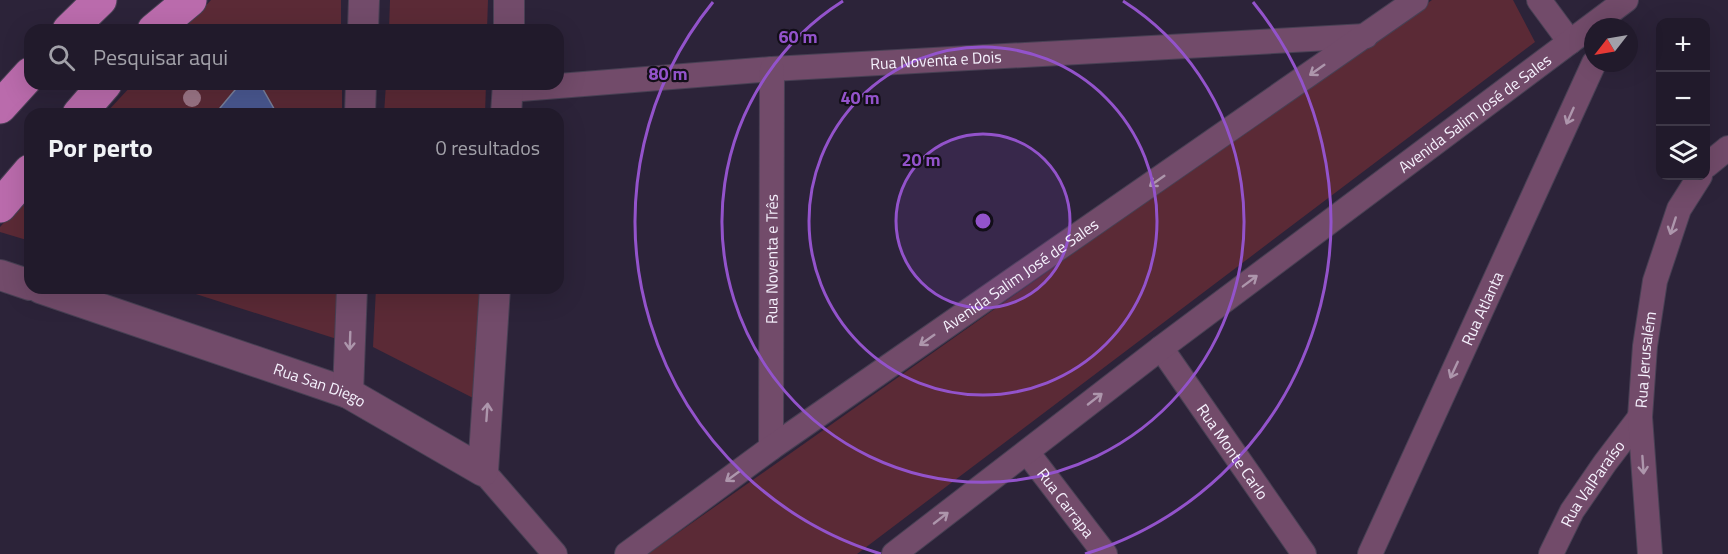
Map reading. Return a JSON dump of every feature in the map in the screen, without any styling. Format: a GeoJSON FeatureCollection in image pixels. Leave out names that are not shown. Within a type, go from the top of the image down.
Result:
{"type":"FeatureCollection","features":[{"type":"Feature","properties":{"kind":"main road"},"geometry":{"type":"LineString","coordinates":[[75,24],[100,0]]}},
{"type":"Feature","properties":{"kind":"main road"},"geometry":{"type":"LineString","coordinates":[[161,24],[190,0]]}},
{"type":"Feature","properties":{"kind":"main road"},"geometry":{"type":"LineString","coordinates":[[0,107],[24,81]]}},
{"type":"Feature","properties":{"kind":"main road"},"geometry":{"type":"LineString","coordinates":[[84,108],[100,90]]}},
{"type":"Feature","properties":{"kind":"main road"},"geometry":{"type":"LineString","coordinates":[[0,206],[24,178]]}},
{"type":"Feature","properties":{"kind":"street"},"geometry":{"type":"LineString","coordinates":[[363,24],[364,0]]}},
{"type":"Feature","properties":{"kind":"street"},"geometry":{"type":"LineString","coordinates":[[508,24],[509,0]]}},
{"type":"Feature","properties":{"kind":"street","name":"Avenida Salim José de Sales"},"geometry":{"type":"LineString","coordinates":[[627,554],[771,448],[1416,0]]}},
{"type":"Feature","properties":{"kind":"street"},"geometry":{"type":"LineString","coordinates":[[1539,0],[1570,42]]}},
{"type":"Feature","properties":{"kind":"street"},"geometry":{"type":"LineString","coordinates":[[1616,18],[1624,2]]}},
{"type":"Feature","properties":{"kind":"street","name":"Avenida Salim José de Sales"},"geometry":{"type":"LineString","coordinates":[[894,554],[1161,348],[1624,2]]}},
{"type":"Feature","properties":{"kind":"street","name":"Rua Noventa e Dois"},"geometry":{"type":"LineString","coordinates":[[507,96],[772,69],[1366,36]]}},
{"type":"Feature","properties":{"kind":"street","name":"Rua Noventa e Três"},"geometry":{"type":"LineString","coordinates":[[771,448],[772,69]]}},
{"type":"Feature","properties":{"kind":"street","name":"Rua Atlanta"},"geometry":{"type":"LineString","coordinates":[[1370,554],[1590,72]]}},
{"type":"Feature","properties":{"kind":"street"},"geometry":{"type":"LineString","coordinates":[[360,108],[361,90]]}},
{"type":"Feature","properties":{"kind":"street"},"geometry":{"type":"LineString","coordinates":[[1710,163],[1728,148]]}},
{"type":"Feature","properties":{"kind":"street","name":"Rua Jerusalém"},"geometry":{"type":"LineString","coordinates":[[1650,554],[1640,417],[1645,346],[1655,281],[1678,209],[1697,180]]}},
{"type":"Feature","properties":{"kind":"street"},"geometry":{"type":"LineString","coordinates":[[0,274],[24,283]]}},
{"type":"Feature","properties":{"kind":"street","name":"Rua San Diego"},"geometry":{"type":"LineString","coordinates":[[58,294],[348,393],[483,471],[555,554]]}},
{"type":"Feature","properties":{"kind":"street"},"geometry":{"type":"LineString","coordinates":[[348,393],[352,294]]}},
{"type":"Feature","properties":{"kind":"street"},"geometry":{"type":"LineString","coordinates":[[483,471],[495,294]]}},
{"type":"Feature","properties":{"kind":"street","name":"Rua Monte Carlo"},"geometry":{"type":"LineString","coordinates":[[1161,348],[1304,554]]}},
{"type":"Feature","properties":{"kind":"street","name":"Rua ValParaíso"},"geometry":{"type":"LineString","coordinates":[[1551,554],[1572,512],[1640,417]]}},
{"type":"Feature","properties":{"kind":"street","name":"Rua Carrapa"},"geometry":{"type":"LineString","coordinates":[[1027,452],[1105,554]]}},
{"type":"Feature","properties":{"kind":"shaded area"},"geometry":{"type":"Polygon","coordinates":[[[211,0],[341,0],[341,24],[189,24],[211,0]]]}},
{"type":"Feature","properties":{"kind":"shaded area"},"geometry":{"type":"Polygon","coordinates":[[[390,0],[488,0],[487,24],[389,24],[390,0]]]}},
{"type":"Feature","properties":{"kind":"shaded area"},"geometry":{"type":"Polygon","coordinates":[[[1432,0],[1513,0],[1535,42],[857,554],[648,554],[1432,0]]]}},
{"type":"Feature","properties":{"kind":"shaded area"},"geometry":{"type":"Polygon","coordinates":[[[127,90],[342,90],[342,108],[111,108],[127,90]]]}},
{"type":"Feature","properties":{"kind":"shaded area"},"geometry":{"type":"Polygon","coordinates":[[[386,90],[486,90],[485,108],[384,108],[386,90]]]}},
{"type":"Feature","properties":{"kind":"shaded area"},"geometry":{"type":"Polygon","coordinates":[[[24,201],[24,239],[0,232],[0,227],[24,201]]]}},
{"type":"Feature","properties":{"kind":"shaded area"},"geometry":{"type":"Polygon","coordinates":[[[196,294],[343,294],[343,341],[196,294]]]}},
{"type":"Feature","properties":{"kind":"shaded area"},"geometry":{"type":"Polygon","coordinates":[[[376,294],[482,294],[479,401],[373,347],[376,294]]]}},
{"type":"Feature","properties":{"kind":"building"},"geometry":{"type":"Polygon","coordinates":[[[235,90],[263,90],[274,108],[220,108],[235,90]]]}}]}
